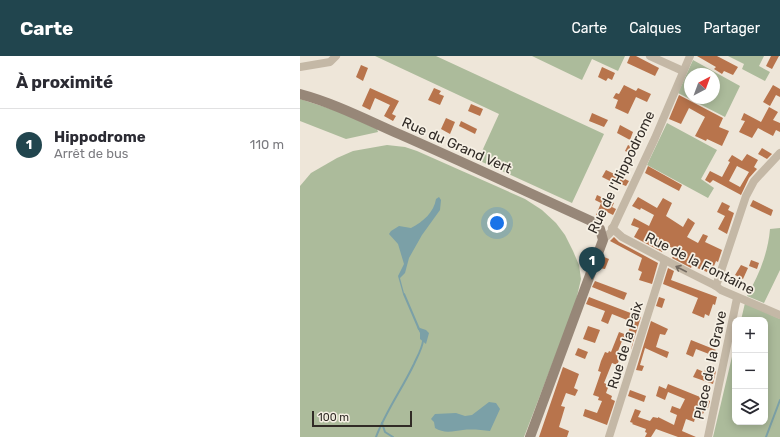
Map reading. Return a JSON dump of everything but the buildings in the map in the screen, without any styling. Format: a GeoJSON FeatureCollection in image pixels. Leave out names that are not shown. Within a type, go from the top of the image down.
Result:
{"type":"FeatureCollection","features":[{"type":"Feature","properties":{"kind":"main road","name":"Rue du Grand Vert"},"geometry":{"type":"LineString","coordinates":[[300,94],[354,114],[426,146],[591,221],[600,229]]}},
{"type":"Feature","properties":{"kind":"main road"},"geometry":{"type":"LineString","coordinates":[[600,229],[603,240]]}},
{"type":"Feature","properties":{"kind":"main road","name":"Rue de l'Hippodrome"},"geometry":{"type":"LineString","coordinates":[[530,437],[603,240]]}},
{"type":"Feature","properties":{"kind":"street"},"geometry":{"type":"LineString","coordinates":[[300,67],[330,62],[336,56]]}},
{"type":"Feature","properties":{"kind":"street"},"geometry":{"type":"LineString","coordinates":[[650,56],[683,71]]}},
{"type":"Feature","properties":{"kind":"street","name":"Rue de l'Hippodrome"},"geometry":{"type":"LineString","coordinates":[[603,240],[608,236],[655,138],[690,56]]}},
{"type":"Feature","properties":{"kind":"street"},"geometry":{"type":"LineString","coordinates":[[716,286],[746,196],[754,181],[780,153]]}},
{"type":"Feature","properties":{"kind":"street"},"geometry":{"type":"LineString","coordinates":[[600,229],[605,227],[612,228]]}},
{"type":"Feature","properties":{"kind":"street","name":"Rue de la Fontaine"},"geometry":{"type":"LineString","coordinates":[[612,228],[622,237],[721,290],[780,315]]}},
{"type":"Feature","properties":{"kind":"street","name":"Rue de la Paix"},"geometry":{"type":"LineString","coordinates":[[609,437],[665,260]]}},
{"type":"Feature","properties":{"kind":"street","name":"Place de la Grave"},"geometry":{"type":"LineString","coordinates":[[708,437],[737,298]]}},
{"type":"Feature","properties":{"kind":"green space"},"geometry":{"type":"Polygon","coordinates":[[[375,56],[436,56],[604,134],[572,203],[478,160],[499,114],[375,56]]]}},
{"type":"Feature","properties":{"kind":"green space"},"geometry":{"type":"Polygon","coordinates":[[[532,56],[625,56],[618,71],[592,59],[582,80],[532,56]]]}},
{"type":"Feature","properties":{"kind":"green space"},"geometry":{"type":"Polygon","coordinates":[[[728,56],[764,56],[759,66],[770,72],[765,81],[742,69],[744,64],[728,56]]]}},
{"type":"Feature","properties":{"kind":"green space"},"geometry":{"type":"Polygon","coordinates":[[[693,60],[707,68],[689,68],[693,60]]]}},
{"type":"Feature","properties":{"kind":"green space"},"geometry":{"type":"Polygon","coordinates":[[[720,75],[740,86],[725,117],[700,104],[720,104],[720,75]]]}},
{"type":"Feature","properties":{"kind":"green space"},"geometry":{"type":"Polygon","coordinates":[[[684,80],[684,96],[678,93],[684,80]]]}},
{"type":"Feature","properties":{"kind":"green space"},"geometry":{"type":"Polygon","coordinates":[[[300,99],[340,112],[377,129],[378,132],[346,139],[300,121],[300,99]]]}},
{"type":"Feature","properties":{"kind":"green space"},"geometry":{"type":"Polygon","coordinates":[[[667,123],[717,150],[701,179],[714,188],[708,198],[647,165],[667,123]]]}},
{"type":"Feature","properties":{"kind":"green space"},"geometry":{"type":"Polygon","coordinates":[[[387,145],[405,147],[417,151],[525,199],[542,210],[556,223],[565,235],[573,251],[579,265],[581,279],[575,305],[524,437],[300,437],[300,186],[311,173],[337,158],[353,151],[387,145]]]}},
{"type":"Feature","properties":{"kind":"green space"},"geometry":{"type":"Polygon","coordinates":[[[780,228],[780,270],[764,303],[747,296],[762,264],[770,229],[780,228]]]}},
{"type":"Feature","properties":{"kind":"green space"},"geometry":{"type":"Polygon","coordinates":[[[745,303],[780,319],[780,437],[713,437],[732,357],[732,425],[768,425],[768,317],[742,317],[745,303]]]}},
{"type":"Feature","properties":{"kind":"water"},"geometry":{"type":"Polygon","coordinates":[[[439,197],[441,200],[440,210],[422,235],[409,258],[405,273],[400,278],[403,294],[398,276],[404,264],[398,244],[389,234],[399,226],[411,228],[420,223],[433,208],[436,199],[439,197]]]}},
{"type":"Feature","properties":{"kind":"water"},"geometry":{"type":"Polygon","coordinates":[[[417,327],[426,330],[429,333],[426,344],[420,339],[420,333],[417,327]]]}},
{"type":"Feature","properties":{"kind":"water"},"geometry":{"type":"Polygon","coordinates":[[[489,402],[496,403],[500,409],[490,431],[442,431],[435,428],[434,422],[431,419],[435,414],[456,413],[465,416],[472,415],[489,402]]]}},
{"type":"Feature","properties":{"kind":"waterway"},"geometry":{"type":"LineString","coordinates":[[404,294],[419,329]]}},
{"type":"Feature","properties":{"kind":"waterway"},"geometry":{"type":"LineString","coordinates":[[376,437],[384,418],[421,350],[423,341]]}},
{"type":"Feature","properties":{"kind":"waterway"},"geometry":{"type":"LineString","coordinates":[[766,437],[780,400]]}},
{"type":"Feature","properties":{"kind":"waterway"},"geometry":{"type":"LineString","coordinates":[[382,423],[385,432],[393,437]]}},
{"type":"Feature","properties":{"kind":"place","name":"Hippodrome"},"geometry":{"type":"Point","coordinates":[592,280]}}]}
